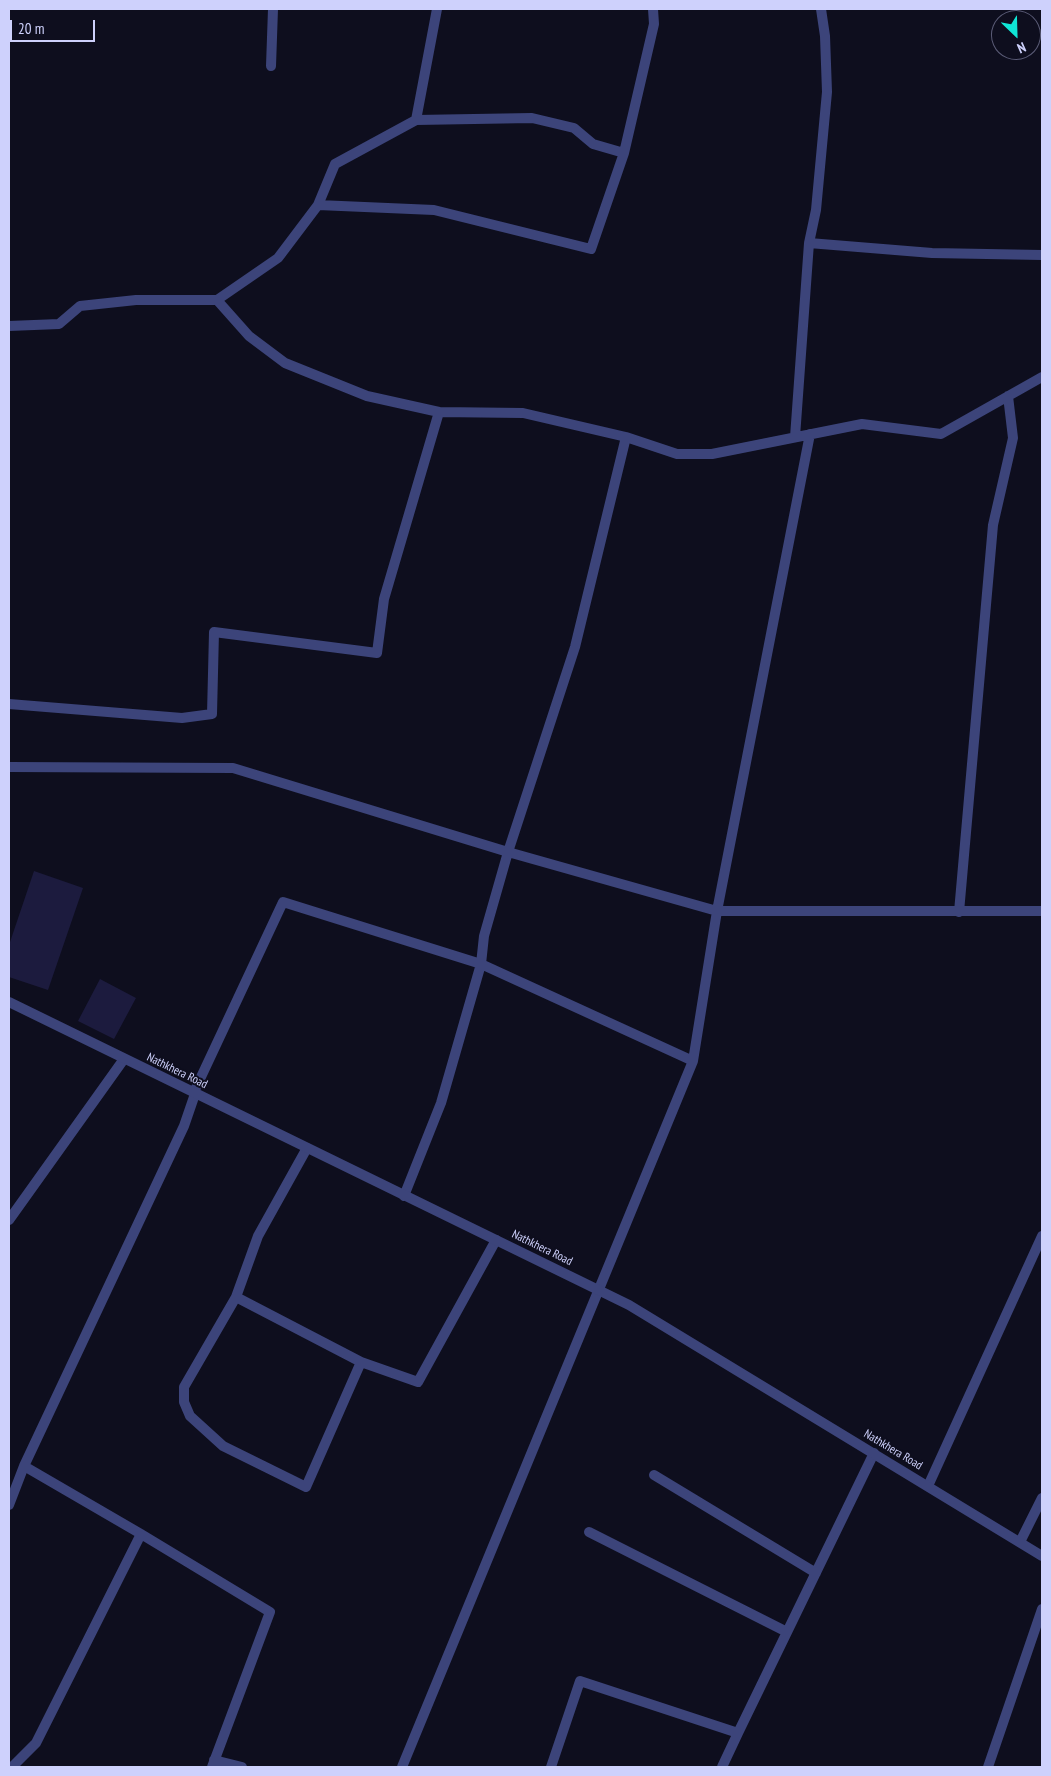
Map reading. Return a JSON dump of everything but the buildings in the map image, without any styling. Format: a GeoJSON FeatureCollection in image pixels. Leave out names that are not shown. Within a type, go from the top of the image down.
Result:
{"type":"FeatureCollection","features":[{"type":"Feature","properties":{"kind":"street"},"geometry":{"type":"LineString","coordinates":[[271,66],[273,9]]}},
{"type":"Feature","properties":{"kind":"street"},"geometry":{"type":"LineString","coordinates":[[416,120],[437,9]]}},
{"type":"Feature","properties":{"kind":"street"},"geometry":{"type":"LineString","coordinates":[[318,205],[434,210],[591,249],[624,153],[654,24],[653,9]]}},
{"type":"Feature","properties":{"kind":"street"},"geometry":{"type":"LineString","coordinates":[[795,437],[810,244],[816,210],[827,92],[825,36],[821,9]]}},
{"type":"Feature","properties":{"kind":"street"},"geometry":{"type":"LineString","coordinates":[[9,326],[59,324],[80,306],[136,300],[217,300],[278,258],[318,205],[334,164],[416,120],[532,118],[574,128],[593,144],[624,153]]}},
{"type":"Feature","properties":{"kind":"street"},"geometry":{"type":"LineString","coordinates":[[810,244],[932,253],[1042,255]]}},
{"type":"Feature","properties":{"kind":"street"},"geometry":{"type":"LineString","coordinates":[[217,300],[249,336],[285,363],[368,396],[440,412],[523,413],[626,437],[677,454],[712,454],[862,424],[942,434],[1042,377]]}},
{"type":"Feature","properties":{"kind":"street"},"geometry":{"type":"LineString","coordinates":[[959,912],[993,525],[1013,438],[1008,396]]}},
{"type":"Feature","properties":{"kind":"street"},"geometry":{"type":"LineString","coordinates":[[9,704],[182,718],[212,714],[214,632],[377,653],[384,599],[440,412]]}},
{"type":"Feature","properties":{"kind":"street"},"geometry":{"type":"LineString","coordinates":[[402,1767],[693,1061],[717,911],[810,434]]}},
{"type":"Feature","properties":{"kind":"street"},"geometry":{"type":"LineString","coordinates":[[404,1196],[441,1103],[481,964],[484,936],[508,852],[575,647],[626,437]]}},
{"type":"Feature","properties":{"kind":"street"},"geometry":{"type":"LineString","coordinates":[[9,767],[233,768],[508,852],[717,911],[1042,912]]}},
{"type":"Feature","properties":{"kind":"street"},"geometry":{"type":"LineString","coordinates":[[9,1505],[24,1466],[184,1126],[195,1094],[194,1092],[283,902],[481,964],[693,1061]]}},
{"type":"Feature","properties":{"kind":"street","name":"Nathkhera Road"},"geometry":{"type":"LineString","coordinates":[[9,1002],[404,1196],[630,1304],[1042,1556]]}},
{"type":"Feature","properties":{"kind":"street"},"geometry":{"type":"LineString","coordinates":[[9,1220],[124,1059]]}},
{"type":"Feature","properties":{"kind":"street"},"geometry":{"type":"LineString","coordinates":[[306,1148],[258,1236],[236,1297],[184,1387],[184,1402],[190,1416],[223,1446],[306,1487],[361,1362]]}},
{"type":"Feature","properties":{"kind":"street"},"geometry":{"type":"LineString","coordinates":[[928,1486],[1042,1236]]}},
{"type":"Feature","properties":{"kind":"street"},"geometry":{"type":"LineString","coordinates":[[236,1297],[361,1362],[418,1382],[496,1240]]}},
{"type":"Feature","properties":{"kind":"street"},"geometry":{"type":"LineString","coordinates":[[722,1767],[874,1454]]}},
{"type":"Feature","properties":{"kind":"street"},"geometry":{"type":"LineString","coordinates":[[24,1466],[270,1612],[213,1763],[242,1767]]}},
{"type":"Feature","properties":{"kind":"street"},"geometry":{"type":"LineString","coordinates":[[654,1475],[816,1573]]}},
{"type":"Feature","properties":{"kind":"street"},"geometry":{"type":"LineString","coordinates":[[1020,1542],[1042,1498]]}},
{"type":"Feature","properties":{"kind":"street"},"geometry":{"type":"LineString","coordinates":[[589,1532],[787,1632]]}},
{"type":"Feature","properties":{"kind":"street"},"geometry":{"type":"LineString","coordinates":[[12,1767],[36,1743],[141,1534]]}},
{"type":"Feature","properties":{"kind":"street"},"geometry":{"type":"LineString","coordinates":[[988,1767],[1042,1609]]}},
{"type":"Feature","properties":{"kind":"street"},"geometry":{"type":"LineString","coordinates":[[551,1767],[580,1681],[738,1733]]}}]}
